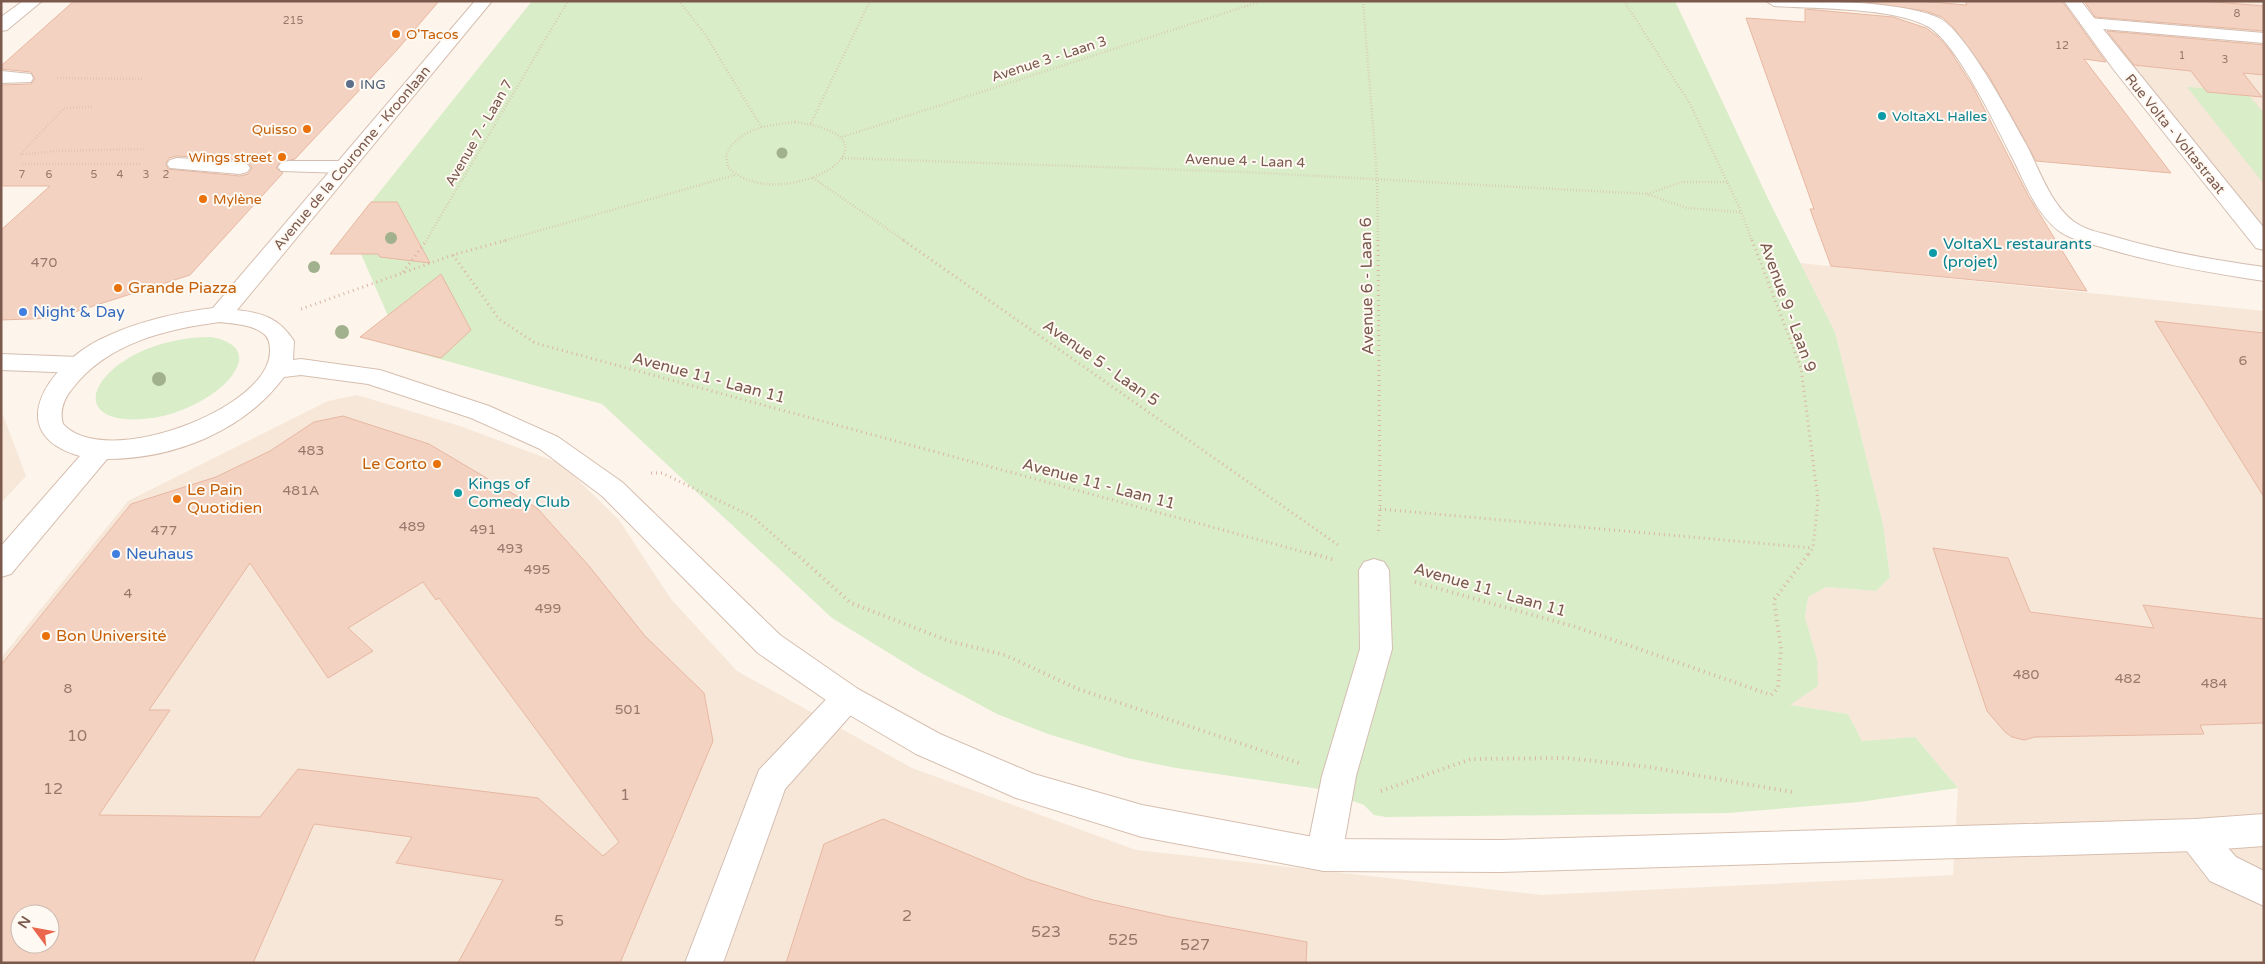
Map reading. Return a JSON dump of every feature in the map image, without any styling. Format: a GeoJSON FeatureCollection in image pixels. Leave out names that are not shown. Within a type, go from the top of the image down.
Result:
{"type":"FeatureCollection","features":[{"type":"Feature","properties":{"kind":"street"},"geometry":{"type":"LineString","coordinates":[[1,26],[34,1]]}},
{"type":"Feature","properties":{"kind":"street","name":"Avenue de la Couronne - Kroonlaan"},"geometry":{"type":"LineString","coordinates":[[220,315],[484,1]]}},
{"type":"Feature","properties":{"kind":"street"},"geometry":{"type":"LineString","coordinates":[[1774,1],[1874,10],[1910,15],[1936,23],[1964,54],[2047,204],[2072,230],[2142,252],[2219,268],[2264,274]]}},
{"type":"Feature","properties":{"kind":"street","name":"Rue Volta - Voltastraat"},"geometry":{"type":"LineString","coordinates":[[2072,1],[2121,66],[2264,243]]}},
{"type":"Feature","properties":{"kind":"street"},"geometry":{"type":"LineString","coordinates":[[2089,23],[2264,38]]}},
{"type":"Feature","properties":{"kind":"street"},"geometry":{"type":"LineString","coordinates":[[1,77],[24,78]]}},
{"type":"Feature","properties":{"kind":"street"},"geometry":{"type":"LineString","coordinates":[[177,164],[240,168]]}},
{"type":"Feature","properties":{"kind":"street"},"geometry":{"type":"LineString","coordinates":[[288,167],[344,167]]}},
{"type":"Feature","properties":{"kind":"street"},"geometry":{"type":"LineString","coordinates":[[220,315],[243,317],[263,322],[275,331],[283,342],[284,355],[278,370],[266,386],[246,404],[221,420],[192,434],[160,444],[128,449],[100,450],[77,446],[60,438],[50,427],[48,413],[52,398],[62,381],[79,365],[103,349],[131,335],[161,324],[220,315]]}},
{"type":"Feature","properties":{"kind":"street"},"geometry":{"type":"LineString","coordinates":[[1,362],[79,365]]}},
{"type":"Feature","properties":{"kind":"street"},"geometry":{"type":"LineString","coordinates":[[278,370],[301,367],[370,376],[480,412],[549,442],[612,489],[769,644],[847,698],[928,744],[1028,787],[1142,821],[1324,855],[1500,856],[2195,835],[2264,830]]}},
{"type":"Feature","properties":{"kind":"street"},"geometry":{"type":"LineString","coordinates":[[1,566],[100,450]]}},
{"type":"Feature","properties":{"kind":"street"},"geometry":{"type":"LineString","coordinates":[[1324,855],[1339,776],[1376,649],[1374,570]]}},
{"type":"Feature","properties":{"kind":"street"},"geometry":{"type":"LineString","coordinates":[[704,963],[771,781],[847,698]]}},
{"type":"Feature","properties":{"kind":"street"},"geometry":{"type":"LineString","coordinates":[[2195,835],[2223,869],[2264,888]]}},
{"type":"Feature","properties":{"kind":"path","name":"Avenue 7 - Laan 7"},"geometry":{"type":"LineString","coordinates":[[403,272],[422,250],[568,1]]}},
{"type":"Feature","properties":{"kind":"path"},"geometry":{"type":"LineString","coordinates":[[679,1],[705,34],[762,128]]}},
{"type":"Feature","properties":{"kind":"path"},"geometry":{"type":"LineString","coordinates":[[811,123],[870,1]]}},
{"type":"Feature","properties":{"kind":"path","name":"Avenue 3 - Laan 3"},"geometry":{"type":"LineString","coordinates":[[842,137],[1262,1]]}},
{"type":"Feature","properties":{"kind":"path","name":"Avenue 6 - Laan 6"},"geometry":{"type":"LineString","coordinates":[[1363,1],[1377,177],[1380,510],[1374,570]]}},
{"type":"Feature","properties":{"kind":"path","name":"Avenue 9 - Laan 9"},"geometry":{"type":"LineString","coordinates":[[1624,1],[1690,104],[1741,212],[1801,368],[1818,500],[1813,548]]}},
{"type":"Feature","properties":{"kind":"path"},"geometry":{"type":"LineString","coordinates":[[24,78],[144,79]]}},
{"type":"Feature","properties":{"kind":"path"},"geometry":{"type":"LineString","coordinates":[[22,164],[177,164],[189,151],[134,148],[20,155],[64,108],[92,107]]}},
{"type":"Feature","properties":{"kind":"path"},"geometry":{"type":"LineString","coordinates":[[795,122],[811,123],[835,131],[842,137],[846,151],[836,166],[813,178],[796,183],[770,184],[747,181],[735,175],[727,168],[725,159],[728,150],[735,141],[747,134],[762,128],[795,122]]}},
{"type":"Feature","properties":{"kind":"path","name":"Avenue 4 - Laan 4"},"geometry":{"type":"LineString","coordinates":[[842,158],[1083,164],[1377,177],[1647,194]]}},
{"type":"Feature","properties":{"kind":"path"},"geometry":{"type":"LineString","coordinates":[[263,322],[453,254],[735,175]]}},
{"type":"Feature","properties":{"kind":"path","name":"Avenue 5 - Laan 5"},"geometry":{"type":"LineString","coordinates":[[813,178],[1004,309],[1374,570]]}},
{"type":"Feature","properties":{"kind":"path"},"geometry":{"type":"LineString","coordinates":[[1647,194],[1682,182],[1727,182]]}},
{"type":"Feature","properties":{"kind":"path"},"geometry":{"type":"LineString","coordinates":[[1647,194],[1686,208],[1741,212]]}},
{"type":"Feature","properties":{"kind":"path","name":"Avenue 11 - Laan 11"},"geometry":{"type":"LineString","coordinates":[[453,254],[499,319],[535,343],[996,470],[1374,570],[1576,627],[1771,695],[1778,688],[1781,649],[1774,600],[1813,548]]}},
{"type":"Feature","properties":{"kind":"path"},"geometry":{"type":"LineString","coordinates":[[662,473],[753,517],[851,603],[949,641],[1005,655],[1078,689],[1383,791],[1471,759],[1567,758],[1649,767],[1792,792]]}},
{"type":"Feature","properties":{"kind":"path"},"geometry":{"type":"LineString","coordinates":[[1380,510],[1813,548]]}},
{"type":"Feature","properties":{"kind":"shaded area"},"geometry":{"type":"Polygon","coordinates":[[[2090,1],[2264,1],[2264,228],[2123,58],[2090,1]]]}},
{"type":"Feature","properties":{"kind":"shaded area"},"geometry":{"type":"Polygon","coordinates":[[[1800,263],[2264,311],[2264,963],[1,963],[1,658],[128,501],[328,401],[357,395],[460,426],[562,464],[619,520],[671,599],[737,671],[912,768],[1136,850],[1541,895],[1953,875],[1958,788],[1915,737],[1862,741],[1848,714],[1789,705],[1817,659],[1805,617],[1808,597],[1826,587],[1876,591],[1890,576],[1883,524],[1835,332],[1800,263]]]}},
{"type":"Feature","properties":{"kind":"shaded area"},"geometry":{"type":"Polygon","coordinates":[[[1,410],[26,476],[1,503],[1,410]]]}},
{"type":"Feature","properties":{"kind":"green space"},"geometry":{"type":"Polygon","coordinates":[[[532,1],[1675,1],[1771,205],[1835,332],[1883,524],[1890,577],[1876,591],[1826,587],[1808,597],[1805,617],[1817,659],[1818,686],[1790,705],[1848,714],[1862,741],[1915,737],[1958,788],[1859,802],[1728,813],[1386,817],[1374,815],[1364,805],[1319,789],[1176,768],[1127,758],[1048,734],[997,714],[923,674],[832,618],[602,404],[360,337],[388,316],[361,254],[330,254],[532,1]]]}},
{"type":"Feature","properties":{"kind":"green space"},"geometry":{"type":"Polygon","coordinates":[[[2187,87],[2245,91],[2264,113],[2264,184],[2187,87]]]}},
{"type":"Feature","properties":{"kind":"green space"},"geometry":{"type":"Polygon","coordinates":[[[211,337],[227,342],[236,349],[239,358],[237,367],[231,377],[212,394],[194,405],[165,416],[124,419],[109,416],[100,410],[96,401],[97,392],[102,381],[112,370],[127,359],[146,349],[167,342],[211,337]]]}},
{"type":"Feature","properties":{"kind":"building"},"geometry":{"type":"Polygon","coordinates":[[[74,1],[439,1],[397,50],[295,159],[280,162],[276,168],[283,173],[190,275],[56,318],[1,320],[1,230],[50,186],[1,186],[1,85],[31,84],[35,79],[31,72],[1,69],[1,66],[74,1]],[[177,156],[169,158],[166,163],[168,169],[240,176],[248,174],[252,168],[248,162],[177,156]]]}},
{"type":"Feature","properties":{"kind":"building"},"geometry":{"type":"Polygon","coordinates":[[[1859,1],[1919,1],[1967,5],[1965,1],[2062,1],[2106,62],[2084,59],[2171,173],[2036,161],[1989,76],[1953,27],[1942,17],[1925,11],[1859,1]]]}},
{"type":"Feature","properties":{"kind":"building"},"geometry":{"type":"Polygon","coordinates":[[[2084,1],[2203,1],[2264,6],[2264,31],[2095,17],[2084,1]]]}},
{"type":"Feature","properties":{"kind":"building"},"geometry":{"type":"Polygon","coordinates":[[[1805,9],[1893,17],[1926,28],[1937,36],[1949,49],[1972,85],[2029,197],[2087,291],[1831,266],[1810,209],[1814,209],[1746,18],[1805,22],[1805,9]]]}},
{"type":"Feature","properties":{"kind":"building"},"geometry":{"type":"Polygon","coordinates":[[[2107,31],[2264,45],[2264,75],[2243,73],[2262,97],[2207,92],[2191,71],[2134,65],[2107,31]]]}},
{"type":"Feature","properties":{"kind":"building"},"geometry":{"type":"Polygon","coordinates":[[[371,202],[397,202],[430,263],[380,257],[378,254],[330,254],[371,202]]]}},
{"type":"Feature","properties":{"kind":"building"},"geometry":{"type":"Polygon","coordinates":[[[441,274],[471,330],[441,358],[360,337],[441,274]]]}},
{"type":"Feature","properties":{"kind":"building"},"geometry":{"type":"Polygon","coordinates":[[[2155,321],[2264,333],[2264,497],[2185,370],[2155,321]]]}},
{"type":"Feature","properties":{"kind":"building"},"geometry":{"type":"Polygon","coordinates":[[[343,416],[429,444],[537,508],[589,566],[645,636],[704,693],[713,741],[620,963],[458,963],[503,880],[396,863],[412,837],[314,824],[253,963],[1,963],[1,665],[131,504],[216,477],[270,451],[314,422],[343,416]],[[250,563],[149,710],[170,710],[99,815],[260,817],[298,769],[538,798],[603,856],[619,842],[439,598],[436,600],[423,582],[348,628],[373,651],[328,678],[250,563]]]}},
{"type":"Feature","properties":{"kind":"building"},"geometry":{"type":"Polygon","coordinates":[[[1933,548],[2008,558],[2030,612],[2154,628],[2143,605],[2264,619],[2264,723],[2200,725],[2204,734],[2035,737],[2024,740],[2012,737],[2005,732],[1987,711],[1933,548]]]}},
{"type":"Feature","properties":{"kind":"building"},"geometry":{"type":"Polygon","coordinates":[[[883,819],[1027,879],[1093,900],[1170,917],[1307,942],[1306,963],[786,963],[824,844],[883,819]]]}},
{"type":"Feature","properties":{"kind":"place","name":"O'Tacos"},"geometry":{"type":"Point","coordinates":[396,34]}},
{"type":"Feature","properties":{"kind":"place","name":"ING"},"geometry":{"type":"Point","coordinates":[350,84]}},
{"type":"Feature","properties":{"kind":"place","name":"VoltaXL Halles"},"geometry":{"type":"Point","coordinates":[1882,116]}},
{"type":"Feature","properties":{"kind":"place","name":"Quisso"},"geometry":{"type":"Point","coordinates":[307,129]}},
{"type":"Feature","properties":{"kind":"place","name":"Wings street"},"geometry":{"type":"Point","coordinates":[282,157]}},
{"type":"Feature","properties":{"kind":"place","name":"Mylène"},"geometry":{"type":"Point","coordinates":[203,199]}},
{"type":"Feature","properties":{"kind":"place","name":"VoltaXL restaurants (projet)"},"geometry":{"type":"Point","coordinates":[1933,253]}},
{"type":"Feature","properties":{"kind":"place","name":"Grande Piazza"},"geometry":{"type":"Point","coordinates":[118,288]}},
{"type":"Feature","properties":{"kind":"place","name":"Night & Day"},"geometry":{"type":"Point","coordinates":[23,312]}},
{"type":"Feature","properties":{"kind":"place","name":"Le Corto"},"geometry":{"type":"Point","coordinates":[437,464]}},
{"type":"Feature","properties":{"kind":"place","name":"Kings of Comedy Club"},"geometry":{"type":"Point","coordinates":[458,493]}},
{"type":"Feature","properties":{"kind":"place","name":"Le Pain Quotidien"},"geometry":{"type":"Point","coordinates":[177,499]}},
{"type":"Feature","properties":{"kind":"place","name":"Neuhaus"},"geometry":{"type":"Point","coordinates":[116,554]}},
{"type":"Feature","properties":{"kind":"place","name":"Bon Université"},"geometry":{"type":"Point","coordinates":[46,636]}}]}
